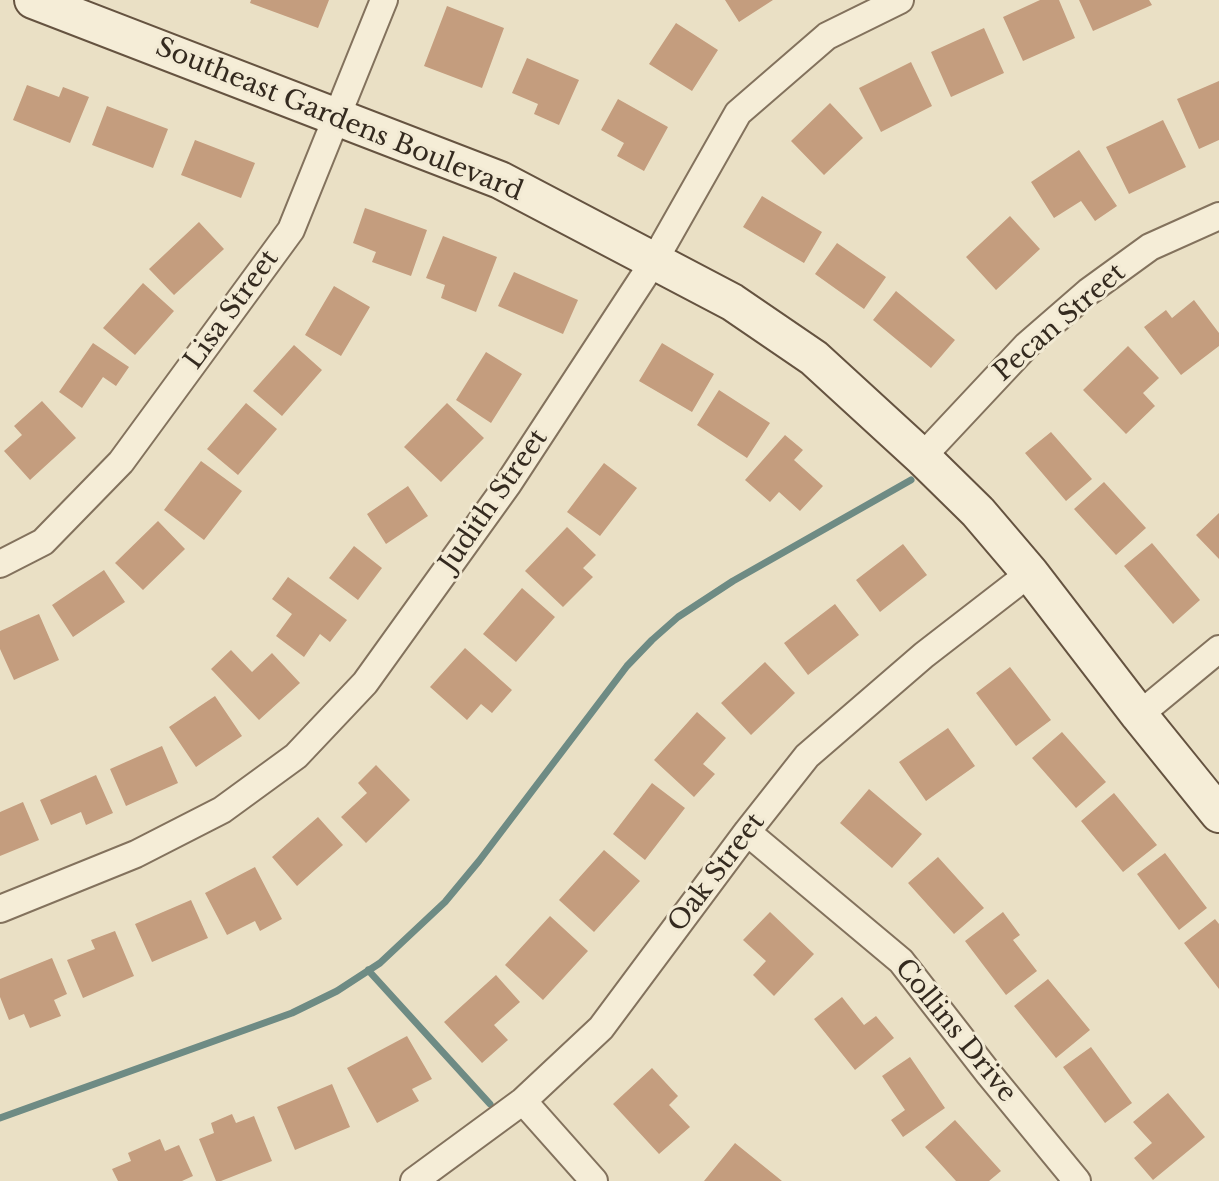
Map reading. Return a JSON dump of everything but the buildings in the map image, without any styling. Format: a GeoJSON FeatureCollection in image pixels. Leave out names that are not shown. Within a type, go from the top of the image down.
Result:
{"type":"FeatureCollection","features":[{"type":"Feature","properties":{"kind":"street","name":"Southeast Gardens Boulevard"},"geometry":{"type":"LineString","coordinates":[[33,0],[500,180],[732,302],[814,358],[978,512],[1030,573],[1219,814]]}},
{"type":"Feature","properties":{"kind":"street","name":"Lisa Street"},"geometry":{"type":"LineString","coordinates":[[0,564],[43,542],[121,462],[291,230],[384,0]]}},
{"type":"Feature","properties":{"kind":"street","name":"Judith Street"},"geometry":{"type":"LineString","coordinates":[[0,909],[136,854],[222,810],[296,756],[365,683],[508,484],[654,261],[738,113],[827,36],[900,0]]}},
{"type":"Feature","properties":{"kind":"street","name":"Pecan Street"},"geometry":{"type":"LineString","coordinates":[[922,457],[1027,345],[1088,292],[1150,247],[1219,216]]}},
{"type":"Feature","properties":{"kind":"street","name":"Oak Street"},"geometry":{"type":"LineString","coordinates":[[414,1181],[523,1101],[601,1028],[807,756],[924,655],[1030,573]]}},
{"type":"Feature","properties":{"kind":"street"},"geometry":{"type":"LineString","coordinates":[[1139,715],[1219,649]]}},
{"type":"Feature","properties":{"kind":"street","name":"Collins Drive"},"geometry":{"type":"LineString","coordinates":[[747,832],[901,961],[1077,1181]]}},
{"type":"Feature","properties":{"kind":"street"},"geometry":{"type":"LineString","coordinates":[[523,1101],[594,1181]]}},
{"type":"Feature","properties":{"kind":"waterway"},"geometry":{"type":"LineString","coordinates":[[0,1118],[292,1013],[337,991],[380,963],[445,902],[627,666],[652,640],[678,617],[733,581],[911,480]]}},
{"type":"Feature","properties":{"kind":"waterway"},"geometry":{"type":"LineString","coordinates":[[368,970],[490,1104]]}}]}
